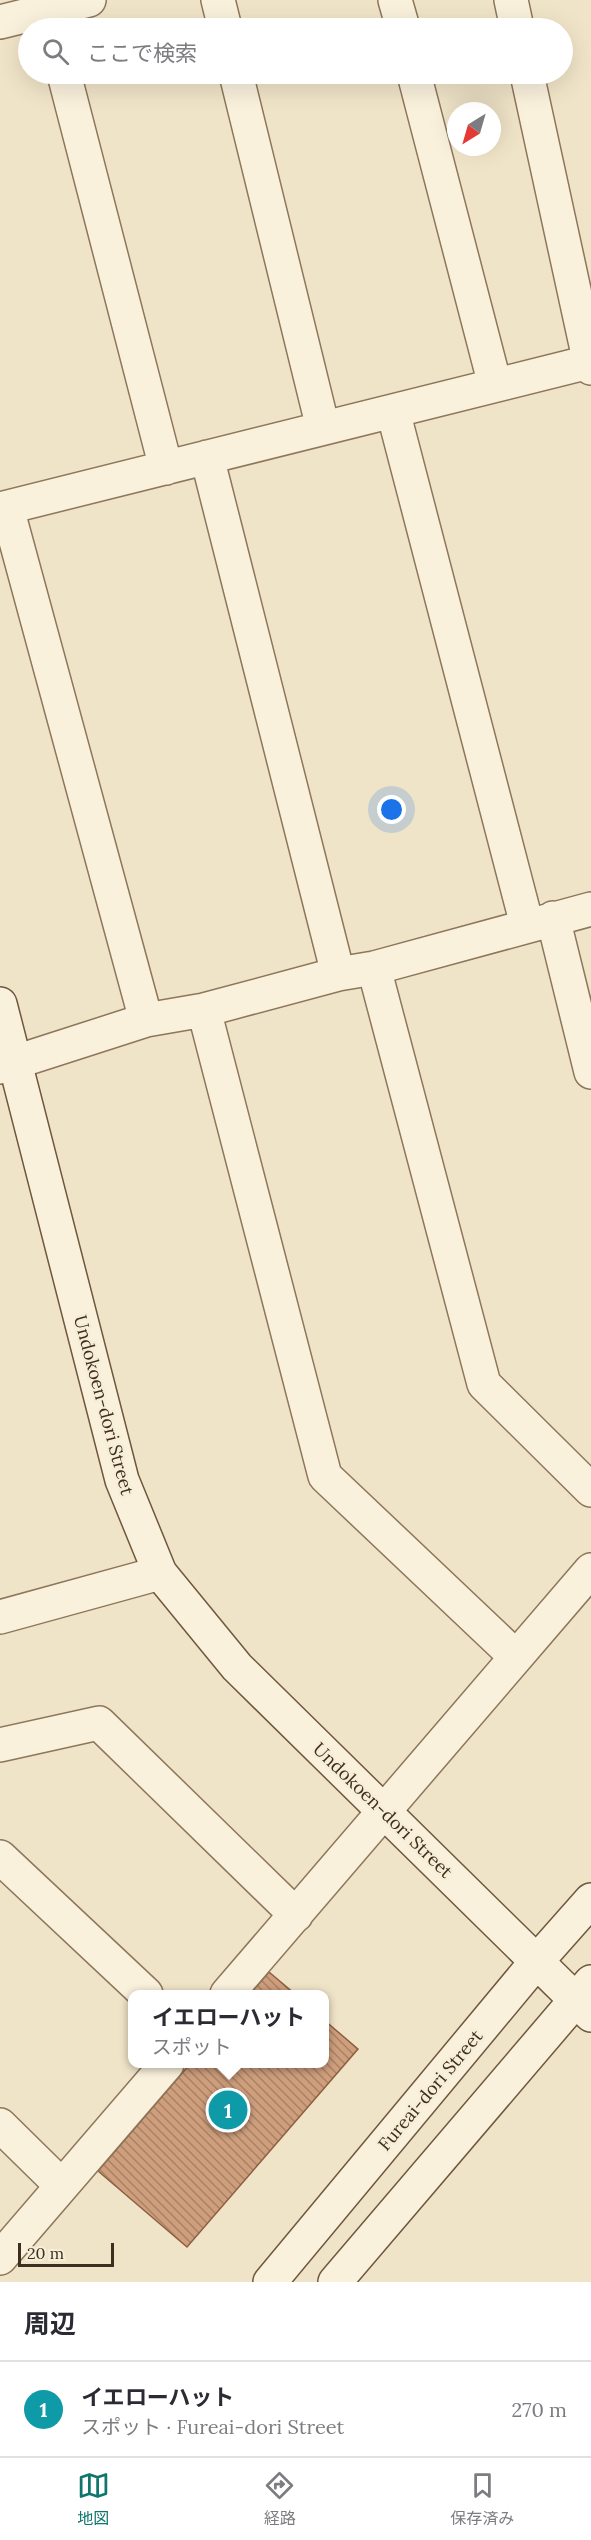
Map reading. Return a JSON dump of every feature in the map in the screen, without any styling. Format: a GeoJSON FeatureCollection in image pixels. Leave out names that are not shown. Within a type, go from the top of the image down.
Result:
{"type":"FeatureCollection","features":[{"type":"Feature","properties":{"kind":"street"},"geometry":{"type":"LineString","coordinates":[[52,18],[89,0]]}},
{"type":"Feature","properties":{"kind":"street"},"geometry":{"type":"LineString","coordinates":[[218,0],[222,18]]}},
{"type":"Feature","properties":{"kind":"street"},"geometry":{"type":"LineString","coordinates":[[395,0],[400,18]]}},
{"type":"Feature","properties":{"kind":"street"},"geometry":{"type":"LineString","coordinates":[[511,0],[516,18]]}},
{"type":"Feature","properties":{"kind":"street"},"geometry":{"type":"LineString","coordinates":[[0,22],[18,21]]}},
{"type":"Feature","properties":{"kind":"street"},"geometry":{"type":"LineString","coordinates":[[67,84],[166,468]]}},
{"type":"Feature","properties":{"kind":"street"},"geometry":{"type":"LineString","coordinates":[[238,84],[323,428]]}},
{"type":"Feature","properties":{"kind":"street"},"geometry":{"type":"LineString","coordinates":[[417,84],[495,385]]}},
{"type":"Feature","properties":{"kind":"street"},"geometry":{"type":"LineString","coordinates":[[146,1020],[3,508],[495,385],[590,365],[529,84]]}},
{"type":"Feature","properties":{"kind":"street"},"geometry":{"type":"LineString","coordinates":[[393,411],[540,922],[591,1072]]}},
{"type":"Feature","properties":{"kind":"street"},"geometry":{"type":"LineString","coordinates":[[207,458],[338,974]]}},
{"type":"Feature","properties":{"kind":"street"},"geometry":{"type":"LineString","coordinates":[[8,1065],[146,1020],[204,1010],[338,974],[374,968],[591,909]]}},
{"type":"Feature","properties":{"kind":"street"},"geometry":{"type":"LineString","coordinates":[[374,968],[484,1384],[591,1490]]}},
{"type":"Feature","properties":{"kind":"street","name":"Undokoen-dori Street"},"geometry":{"type":"LineString","coordinates":[[0,1004],[8,1065],[122,1480],[160,1573],[237,1667],[537,1961],[586,1999]]}},
{"type":"Feature","properties":{"kind":"street"},"geometry":{"type":"LineString","coordinates":[[204,1010],[325,1476],[516,1656]]}},
{"type":"Feature","properties":{"kind":"street"},"geometry":{"type":"LineString","coordinates":[[231,1990],[591,1570]]}},
{"type":"Feature","properties":{"kind":"street"},"geometry":{"type":"LineString","coordinates":[[0,1617],[160,1573]]}},
{"type":"Feature","properties":{"kind":"street"},"geometry":{"type":"LineString","coordinates":[[0,1745],[99,1723],[296,1915]]}},
{"type":"Feature","properties":{"kind":"street"},"geometry":{"type":"LineString","coordinates":[[0,1857],[141,1990]]}},
{"type":"Feature","properties":{"kind":"street","name":"Fureai-dori Street"},"geometry":{"type":"LineString","coordinates":[[270,2282],[537,1961],[591,1900]]}},
{"type":"Feature","properties":{"kind":"street"},"geometry":{"type":"LineString","coordinates":[[335,2282],[586,1999]]}},
{"type":"Feature","properties":{"kind":"street"},"geometry":{"type":"LineString","coordinates":[[0,2258],[164,2068]]}},
{"type":"Feature","properties":{"kind":"street"},"geometry":{"type":"LineString","coordinates":[[0,2125],[62,2187]]}},
{"type":"Feature","properties":{"kind":"building"},"geometry":{"type":"Polygon","coordinates":[[[269,1972],[290,1990],[253,1990],[269,1972]]]}},
{"type":"Feature","properties":{"kind":"building"},"geometry":{"type":"Polygon","coordinates":[[[329,2024],[358,2049],[187,2247],[98,2171],[187,2068],[329,2068],[329,2024]]]}},
{"type":"Feature","properties":{"kind":"place","name":"イエローハット"},"geometry":{"type":"Point","coordinates":[228,2110]}}]}
